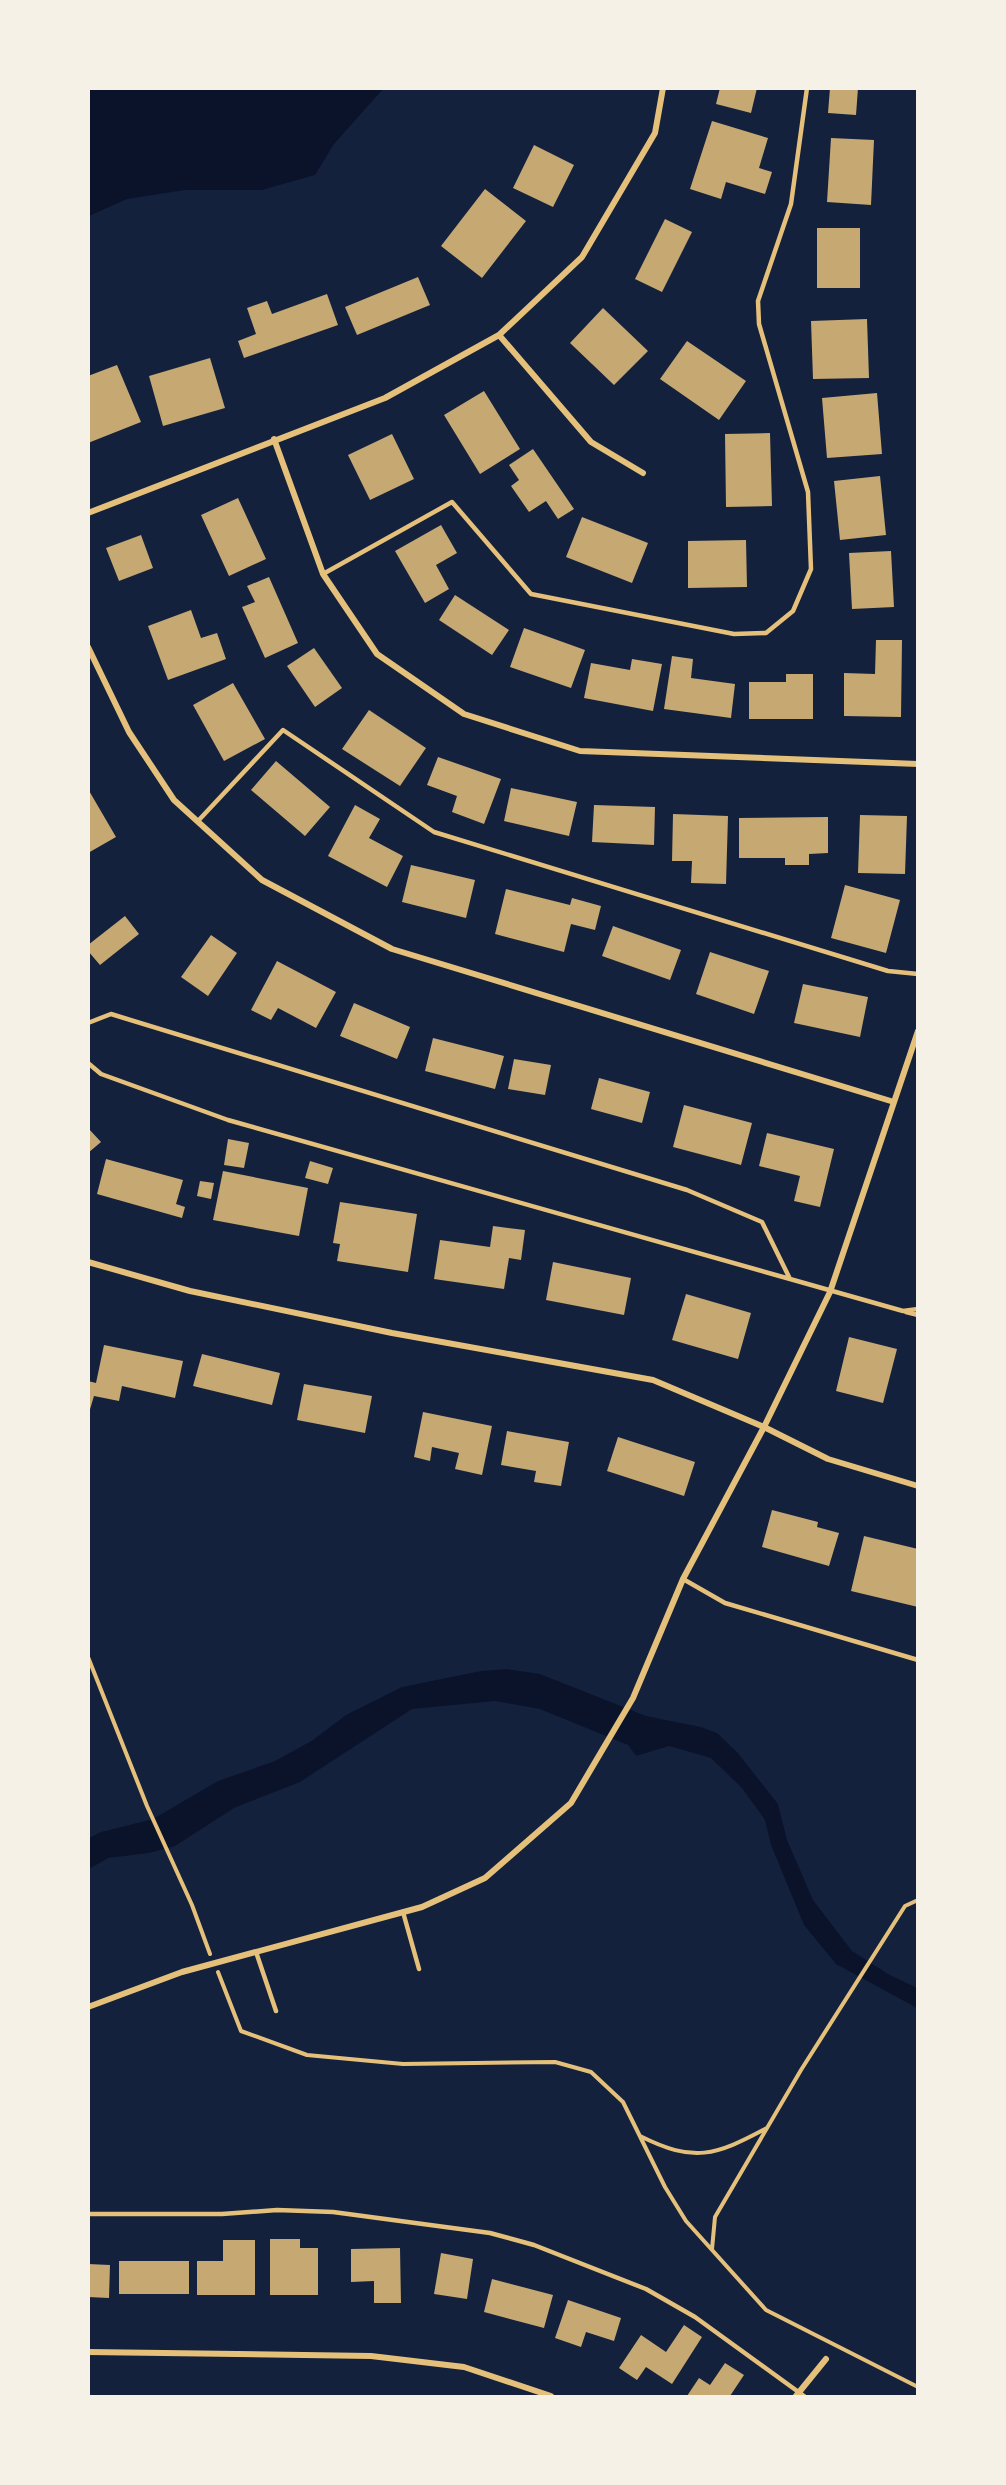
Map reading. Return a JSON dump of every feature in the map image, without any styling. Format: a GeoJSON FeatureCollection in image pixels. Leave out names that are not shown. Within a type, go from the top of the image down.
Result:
{"type":"FeatureCollection","features":[{"type":"Feature","properties":{"kind":"street"},"geometry":{"type":"LineString","coordinates":[[88,513],[274,439],[385,398],[500,335],[582,257],[655,133],[663,88]]}},
{"type":"Feature","properties":{"kind":"street"},"geometry":{"type":"LineString","coordinates":[[500,335],[591,442],[643,473]]}},
{"type":"Feature","properties":{"kind":"street"},"geometry":{"type":"LineString","coordinates":[[274,439],[323,574],[377,654],[464,714],[580,751],[918,764]]}},
{"type":"Feature","properties":{"kind":"street"},"geometry":{"type":"LineString","coordinates":[[88,647],[90,659],[129,732],[174,800],[262,880],[392,949],[894,1102]]}},
{"type":"Feature","properties":{"kind":"street"},"geometry":{"type":"LineString","coordinates":[[88,2007],[120,1994],[214,1964],[422,1907],[485,1878],[571,1803],[598,1761],[633,1698],[684,1579],[764,1427],[830,1292],[918,1031]]}},
{"type":"Feature","properties":{"kind":"street"},"geometry":{"type":"LineString","coordinates":[[88,1262],[190,1291],[392,1332],[653,1380],[764,1427],[828,1459],[918,1486]]}},
{"type":"Feature","properties":{"kind":"street"},"geometry":{"type":"LineString","coordinates":[[88,2352],[371,2356],[464,2367],[551,2397]]}},
{"type":"Feature","properties":{"kind":"street"},"geometry":{"type":"LineString","coordinates":[[800,2395],[826,2360]]}},
{"type":"Feature","properties":{"kind":"lane"},"geometry":{"type":"LineString","coordinates":[[323,574],[452,502],[531,594],[734,634],[766,633],[793,611],[811,569],[808,492],[759,324],[758,301],[791,204],[807,88]]}},
{"type":"Feature","properties":{"kind":"lane"},"geometry":{"type":"LineString","coordinates":[[198,821],[283,730],[434,832],[888,971],[918,974]]}},
{"type":"Feature","properties":{"kind":"lane"},"geometry":{"type":"LineString","coordinates":[[88,1023],[111,1014],[687,1190],[762,1222],[790,1279]]}},
{"type":"Feature","properties":{"kind":"lane"},"geometry":{"type":"LineString","coordinates":[[88,1063],[101,1074],[228,1120],[918,1315]]}},
{"type":"Feature","properties":{"kind":"lane"},"geometry":{"type":"LineString","coordinates":[[903,1311],[918,1309]]}},
{"type":"Feature","properties":{"kind":"lane"},"geometry":{"type":"LineString","coordinates":[[684,1579],[725,1603],[918,1660]]}},
{"type":"Feature","properties":{"kind":"lane"},"geometry":{"type":"LineString","coordinates":[[403,1912],[419,1969]]}},
{"type":"Feature","properties":{"kind":"lane"},"geometry":{"type":"LineString","coordinates":[[256,1952],[276,2011]]}},
{"type":"Feature","properties":{"kind":"lane"},"geometry":{"type":"LineString","coordinates":[[88,2214],[222,2214],[277,2210],[333,2212],[490,2233],[534,2245],[646,2289],[695,2317],[800,2395]]}},
{"type":"Feature","properties":{"kind":"path"},"geometry":{"type":"LineString","coordinates":[[88,1657],[147,1806],[192,1905],[241,2031],[307,2055],[403,2064],[555,2062],[591,2072],[623,2103],[665,2187],[686,2221],[766,2310],[918,2387]]}},
{"type":"Feature","properties":{"kind":"path"},"geometry":{"type":"LineString","coordinates":[[712,2249],[716,2217],[767,2128],[905,1906],[918,1900]]}},
{"type":"Feature","properties":{"kind":"path"},"geometry":{"type":"LineString","coordinates":[[639,2135],[668,2150],[693,2155],[731,2147],[767,2128]]}},
{"type":"Feature","properties":{"kind":"water"},"geometry":{"type":"Polygon","coordinates":[[[89,88],[383,89],[334,144],[315,175],[262,190],[185,190],[127,199],[89,216],[89,88]]]}},
{"type":"Feature","properties":{"kind":"water"},"geometry":{"type":"Polygon","coordinates":[[[507,1669],[540,1674],[646,1716],[701,1727],[717,1733],[737,1752],[778,1804],[787,1840],[813,1900],[852,1951],[888,1974],[917,1988],[917,2008],[836,1964],[804,1925],[771,1845],[765,1820],[742,1788],[711,1758],[669,1746],[636,1756],[628,1745],[540,1709],[495,1701],[412,1709],[300,1782],[234,1808],[175,1846],[149,1853],[108,1858],[89,1869],[89,1838],[101,1832],[153,1819],[218,1781],[275,1761],[313,1740],[346,1715],[402,1687],[481,1671],[507,1669]]]}},
{"type":"Feature","properties":{"kind":"building"},"geometry":{"type":"Polygon","coordinates":[[[720,88],[757,88],[751,113],[716,104],[720,88]]]}},
{"type":"Feature","properties":{"kind":"building"},"geometry":{"type":"Polygon","coordinates":[[[830,88],[858,88],[856,115],[828,113],[830,88]]]}},
{"type":"Feature","properties":{"kind":"building"},"geometry":{"type":"Polygon","coordinates":[[[712,121],[768,138],[759,168],[772,172],[765,194],[726,182],[721,199],[690,189],[712,121]]]}},
{"type":"Feature","properties":{"kind":"building"},"geometry":{"type":"Polygon","coordinates":[[[831,138],[874,140],[871,205],[827,202],[831,138]]]}},
{"type":"Feature","properties":{"kind":"building"},"geometry":{"type":"Polygon","coordinates":[[[534,145],[574,165],[553,207],[513,188],[534,145]]]}},
{"type":"Feature","properties":{"kind":"building"},"geometry":{"type":"Polygon","coordinates":[[[485,189],[526,221],[482,278],[441,246],[485,189]]]}},
{"type":"Feature","properties":{"kind":"building"},"geometry":{"type":"Polygon","coordinates":[[[665,219],[692,232],[662,292],[635,279],[665,219]]]}},
{"type":"Feature","properties":{"kind":"building"},"geometry":{"type":"Polygon","coordinates":[[[817,228],[860,228],[860,288],[817,288],[817,228]]]}},
{"type":"Feature","properties":{"kind":"building"},"geometry":{"type":"Polygon","coordinates":[[[418,277],[430,305],[357,335],[345,307],[418,277]]]}},
{"type":"Feature","properties":{"kind":"building"},"geometry":{"type":"Polygon","coordinates":[[[327,294],[338,325],[244,358],[238,341],[256,334],[247,308],[267,301],[272,314],[327,294]]]}},
{"type":"Feature","properties":{"kind":"building"},"geometry":{"type":"Polygon","coordinates":[[[603,308],[648,351],[614,385],[570,343],[603,308]]]}},
{"type":"Feature","properties":{"kind":"building"},"geometry":{"type":"Polygon","coordinates":[[[867,319],[869,378],[813,379],[811,321],[867,319]]]}},
{"type":"Feature","properties":{"kind":"building"},"geometry":{"type":"Polygon","coordinates":[[[687,341],[746,381],[719,420],[660,379],[687,341]]]}},
{"type":"Feature","properties":{"kind":"building"},"geometry":{"type":"Polygon","coordinates":[[[210,358],[225,408],[163,426],[149,376],[210,358]]]}},
{"type":"Feature","properties":{"kind":"building"},"geometry":{"type":"Polygon","coordinates":[[[117,365],[141,422],[88,443],[88,376],[117,365]]]}},
{"type":"Feature","properties":{"kind":"building"},"geometry":{"type":"Polygon","coordinates":[[[484,391],[520,449],[480,474],[444,415],[484,391]]]}},
{"type":"Feature","properties":{"kind":"building"},"geometry":{"type":"Polygon","coordinates":[[[877,393],[882,454],[827,458],[822,398],[877,393]]]}},
{"type":"Feature","properties":{"kind":"building"},"geometry":{"type":"Polygon","coordinates":[[[770,433],[772,506],[726,507],[725,434],[770,433]]]}},
{"type":"Feature","properties":{"kind":"building"},"geometry":{"type":"Polygon","coordinates":[[[392,434],[414,479],[370,500],[348,455],[392,434]]]}},
{"type":"Feature","properties":{"kind":"building"},"geometry":{"type":"Polygon","coordinates":[[[533,449],[574,509],[558,519],[546,501],[529,512],[511,486],[519,480],[509,465],[533,449]]]}},
{"type":"Feature","properties":{"kind":"building"},"geometry":{"type":"Polygon","coordinates":[[[880,476],[886,535],[840,540],[834,481],[880,476]]]}},
{"type":"Feature","properties":{"kind":"building"},"geometry":{"type":"Polygon","coordinates":[[[238,498],[266,559],[229,576],[201,515],[238,498]]]}},
{"type":"Feature","properties":{"kind":"building"},"geometry":{"type":"Polygon","coordinates":[[[582,517],[648,543],[632,583],[566,557],[582,517]]]}},
{"type":"Feature","properties":{"kind":"building"},"geometry":{"type":"Polygon","coordinates":[[[441,525],[457,553],[436,565],[449,589],[425,603],[395,551],[441,525]]]}},
{"type":"Feature","properties":{"kind":"building"},"geometry":{"type":"Polygon","coordinates":[[[141,535],[153,568],[119,581],[106,548],[141,535]]]}},
{"type":"Feature","properties":{"kind":"building"},"geometry":{"type":"Polygon","coordinates":[[[746,540],[747,587],[688,588],[688,541],[746,540]]]}},
{"type":"Feature","properties":{"kind":"building"},"geometry":{"type":"Polygon","coordinates":[[[891,551],[894,607],[852,609],[849,553],[891,551]]]}},
{"type":"Feature","properties":{"kind":"building"},"geometry":{"type":"Polygon","coordinates":[[[269,577],[298,643],[265,658],[242,607],[255,602],[247,586],[269,577]]]}},
{"type":"Feature","properties":{"kind":"building"},"geometry":{"type":"Polygon","coordinates":[[[455,595],[509,630],[492,655],[439,620],[455,595]]]}},
{"type":"Feature","properties":{"kind":"building"},"geometry":{"type":"Polygon","coordinates":[[[191,610],[201,638],[217,633],[226,659],[168,680],[148,626],[191,610]]]}},
{"type":"Feature","properties":{"kind":"building"},"geometry":{"type":"Polygon","coordinates":[[[524,628],[585,650],[571,688],[510,667],[524,628]]]}},
{"type":"Feature","properties":{"kind":"building"},"geometry":{"type":"Polygon","coordinates":[[[876,640],[902,640],[901,717],[844,716],[844,673],[875,674],[876,640]]]}},
{"type":"Feature","properties":{"kind":"building"},"geometry":{"type":"Polygon","coordinates":[[[314,648],[342,688],[315,707],[287,666],[314,648]]]}},
{"type":"Feature","properties":{"kind":"building"},"geometry":{"type":"Polygon","coordinates":[[[672,656],[693,659],[691,678],[735,684],[731,718],[664,709],[672,656]]]}},
{"type":"Feature","properties":{"kind":"building"},"geometry":{"type":"Polygon","coordinates":[[[632,659],[662,664],[653,711],[584,698],[591,663],[630,670],[632,659]]]}},
{"type":"Feature","properties":{"kind":"building"},"geometry":{"type":"Polygon","coordinates":[[[786,674],[813,674],[813,719],[749,719],[749,682],[786,682],[786,674]]]}},
{"type":"Feature","properties":{"kind":"building"},"geometry":{"type":"Polygon","coordinates":[[[233,683],[265,739],[224,761],[193,705],[233,683]]]}},
{"type":"Feature","properties":{"kind":"building"},"geometry":{"type":"Polygon","coordinates":[[[369,710],[426,748],[400,786],[342,749],[369,710]]]}},
{"type":"Feature","properties":{"kind":"building"},"geometry":{"type":"Polygon","coordinates":[[[438,757],[501,779],[484,824],[452,812],[457,796],[427,785],[438,757]]]}},
{"type":"Feature","properties":{"kind":"building"},"geometry":{"type":"Polygon","coordinates":[[[276,761],[330,807],[305,836],[251,790],[276,761]]]}},
{"type":"Feature","properties":{"kind":"building"},"geometry":{"type":"Polygon","coordinates":[[[511,788],[577,802],[569,836],[504,821],[511,788]]]}},
{"type":"Feature","properties":{"kind":"building"},"geometry":{"type":"Polygon","coordinates":[[[88,789],[116,837],[88,853],[88,789]]]}},
{"type":"Feature","properties":{"kind":"building"},"geometry":{"type":"Polygon","coordinates":[[[355,805],[380,819],[369,838],[403,856],[387,887],[328,856],[355,805]]]}},
{"type":"Feature","properties":{"kind":"building"},"geometry":{"type":"Polygon","coordinates":[[[594,805],[655,807],[654,845],[592,842],[594,805]]]}},
{"type":"Feature","properties":{"kind":"building"},"geometry":{"type":"Polygon","coordinates":[[[673,814],[728,816],[726,884],[691,883],[692,861],[672,861],[673,814]]]}},
{"type":"Feature","properties":{"kind":"building"},"geometry":{"type":"Polygon","coordinates":[[[860,815],[907,816],[905,874],[858,873],[860,815]]]}},
{"type":"Feature","properties":{"kind":"building"},"geometry":{"type":"Polygon","coordinates":[[[828,817],[828,853],[809,854],[809,865],[785,865],[785,858],[739,858],[739,818],[828,817]]]}},
{"type":"Feature","properties":{"kind":"building"},"geometry":{"type":"Polygon","coordinates":[[[411,865],[475,880],[466,918],[402,902],[411,865]]]}},
{"type":"Feature","properties":{"kind":"building"},"geometry":{"type":"Polygon","coordinates":[[[845,885],[900,900],[886,953],[831,938],[845,885]]]}},
{"type":"Feature","properties":{"kind":"building"},"geometry":{"type":"Polygon","coordinates":[[[506,889],[570,905],[572,898],[601,906],[595,930],[571,924],[564,952],[495,934],[506,889]]]}},
{"type":"Feature","properties":{"kind":"building"},"geometry":{"type":"Polygon","coordinates":[[[125,916],[139,934],[100,965],[88,951],[88,945],[125,916]]]}},
{"type":"Feature","properties":{"kind":"building"},"geometry":{"type":"Polygon","coordinates":[[[613,926],[681,950],[670,980],[602,956],[613,926]]]}},
{"type":"Feature","properties":{"kind":"building"},"geometry":{"type":"Polygon","coordinates":[[[211,935],[237,953],[208,996],[181,977],[211,935]]]}},
{"type":"Feature","properties":{"kind":"building"},"geometry":{"type":"Polygon","coordinates":[[[710,952],[769,971],[754,1014],[696,994],[710,952]]]}},
{"type":"Feature","properties":{"kind":"building"},"geometry":{"type":"Polygon","coordinates":[[[277,961],[336,992],[316,1028],[278,1008],[271,1020],[251,1010],[277,961]]]}},
{"type":"Feature","properties":{"kind":"building"},"geometry":{"type":"Polygon","coordinates":[[[803,984],[868,997],[860,1037],[794,1023],[803,984]]]}},
{"type":"Feature","properties":{"kind":"building"},"geometry":{"type":"Polygon","coordinates":[[[354,1003],[410,1027],[397,1059],[340,1036],[354,1003]]]}},
{"type":"Feature","properties":{"kind":"building"},"geometry":{"type":"Polygon","coordinates":[[[433,1038],[504,1056],[495,1089],[425,1071],[433,1038]]]}},
{"type":"Feature","properties":{"kind":"building"},"geometry":{"type":"Polygon","coordinates":[[[514,1059],[551,1065],[545,1095],[508,1089],[514,1059]]]}},
{"type":"Feature","properties":{"kind":"building"},"geometry":{"type":"Polygon","coordinates":[[[599,1078],[650,1092],[642,1123],[591,1109],[599,1078]]]}},
{"type":"Feature","properties":{"kind":"building"},"geometry":{"type":"Polygon","coordinates":[[[684,1105],[752,1123],[741,1165],[673,1147],[684,1105]]]}},
{"type":"Feature","properties":{"kind":"building"},"geometry":{"type":"Polygon","coordinates":[[[88,1128],[101,1142],[88,1153],[88,1128]]]}},
{"type":"Feature","properties":{"kind":"building"},"geometry":{"type":"Polygon","coordinates":[[[767,1133],[834,1149],[820,1207],[794,1201],[800,1176],[759,1166],[767,1133]]]}},
{"type":"Feature","properties":{"kind":"building"},"geometry":{"type":"Polygon","coordinates":[[[228,1139],[249,1143],[244,1168],[224,1165],[228,1139]]]}},
{"type":"Feature","properties":{"kind":"building"},"geometry":{"type":"Polygon","coordinates":[[[106,1159],[183,1180],[176,1204],[185,1207],[182,1218],[97,1194],[106,1159]]]}},
{"type":"Feature","properties":{"kind":"building"},"geometry":{"type":"Polygon","coordinates":[[[310,1161],[333,1168],[328,1184],[305,1178],[310,1161]]]}},
{"type":"Feature","properties":{"kind":"building"},"geometry":{"type":"Polygon","coordinates":[[[223,1171],[308,1188],[299,1236],[213,1220],[223,1171]]]}},
{"type":"Feature","properties":{"kind":"building"},"geometry":{"type":"Polygon","coordinates":[[[200,1181],[214,1183],[211,1199],[197,1196],[200,1181]]]}},
{"type":"Feature","properties":{"kind":"building"},"geometry":{"type":"Polygon","coordinates":[[[340,1202],[417,1214],[408,1272],[337,1261],[340,1244],[333,1243],[340,1202]]]}},
{"type":"Feature","properties":{"kind":"building"},"geometry":{"type":"Polygon","coordinates":[[[493,1226],[525,1230],[521,1260],[509,1258],[504,1289],[434,1279],[440,1240],[490,1247],[493,1226]]]}},
{"type":"Feature","properties":{"kind":"building"},"geometry":{"type":"Polygon","coordinates":[[[553,1262],[631,1278],[624,1315],[546,1300],[553,1262]]]}},
{"type":"Feature","properties":{"kind":"building"},"geometry":{"type":"Polygon","coordinates":[[[686,1294],[751,1313],[738,1359],[672,1340],[686,1294]]]}},
{"type":"Feature","properties":{"kind":"building"},"geometry":{"type":"Polygon","coordinates":[[[849,1337],[897,1349],[883,1403],[836,1391],[849,1337]]]}},
{"type":"Feature","properties":{"kind":"building"},"geometry":{"type":"Polygon","coordinates":[[[104,1345],[183,1361],[175,1398],[122,1386],[119,1401],[94,1396],[88,1416],[88,1381],[96,1383],[104,1345]]]}},
{"type":"Feature","properties":{"kind":"building"},"geometry":{"type":"Polygon","coordinates":[[[202,1354],[280,1373],[272,1405],[193,1386],[202,1354]]]}},
{"type":"Feature","properties":{"kind":"building"},"geometry":{"type":"Polygon","coordinates":[[[304,1384],[372,1396],[365,1433],[297,1420],[304,1384]]]}},
{"type":"Feature","properties":{"kind":"building"},"geometry":{"type":"Polygon","coordinates":[[[423,1412],[492,1426],[482,1475],[455,1469],[459,1453],[432,1447],[430,1461],[414,1457],[423,1412]]]}},
{"type":"Feature","properties":{"kind":"building"},"geometry":{"type":"Polygon","coordinates":[[[507,1431],[569,1442],[561,1486],[534,1482],[536,1471],[501,1465],[507,1431]]]}},
{"type":"Feature","properties":{"kind":"building"},"geometry":{"type":"Polygon","coordinates":[[[618,1437],[695,1462],[684,1496],[607,1471],[618,1437]]]}},
{"type":"Feature","properties":{"kind":"building"},"geometry":{"type":"Polygon","coordinates":[[[772,1510],[818,1522],[817,1527],[839,1533],[829,1566],[762,1547],[772,1510]]]}},
{"type":"Feature","properties":{"kind":"building"},"geometry":{"type":"Polygon","coordinates":[[[864,1536],[918,1549],[918,1607],[851,1591],[864,1536]]]}},
{"type":"Feature","properties":{"kind":"building"},"geometry":{"type":"Polygon","coordinates":[[[270,2239],[300,2239],[300,2248],[318,2248],[318,2295],[270,2295],[270,2239]]]}},
{"type":"Feature","properties":{"kind":"building"},"geometry":{"type":"Polygon","coordinates":[[[223,2240],[255,2240],[255,2295],[197,2295],[197,2261],[223,2261],[223,2240]]]}},
{"type":"Feature","properties":{"kind":"building"},"geometry":{"type":"Polygon","coordinates":[[[400,2248],[401,2303],[374,2303],[374,2281],[351,2282],[351,2249],[400,2248]]]}},
{"type":"Feature","properties":{"kind":"building"},"geometry":{"type":"Polygon","coordinates":[[[441,2253],[473,2259],[467,2299],[434,2294],[441,2253]]]}},
{"type":"Feature","properties":{"kind":"building"},"geometry":{"type":"Polygon","coordinates":[[[119,2261],[189,2261],[189,2294],[119,2294],[119,2261]]]}},
{"type":"Feature","properties":{"kind":"building"},"geometry":{"type":"Polygon","coordinates":[[[88,2264],[110,2265],[109,2298],[88,2297],[88,2264]]]}},
{"type":"Feature","properties":{"kind":"building"},"geometry":{"type":"Polygon","coordinates":[[[492,2279],[553,2295],[544,2328],[484,2312],[492,2279]]]}},
{"type":"Feature","properties":{"kind":"building"},"geometry":{"type":"Polygon","coordinates":[[[568,2300],[621,2318],[614,2341],[586,2332],[581,2347],[555,2338],[568,2300]]]}},
{"type":"Feature","properties":{"kind":"building"},"geometry":{"type":"Polygon","coordinates":[[[684,2325],[702,2337],[672,2384],[646,2367],[637,2380],[619,2368],[641,2335],[666,2352],[684,2325]]]}},
{"type":"Feature","properties":{"kind":"building"},"geometry":{"type":"Polygon","coordinates":[[[725,2363],[744,2375],[730,2396],[687,2396],[699,2378],[710,2385],[725,2363]]]}}]}
